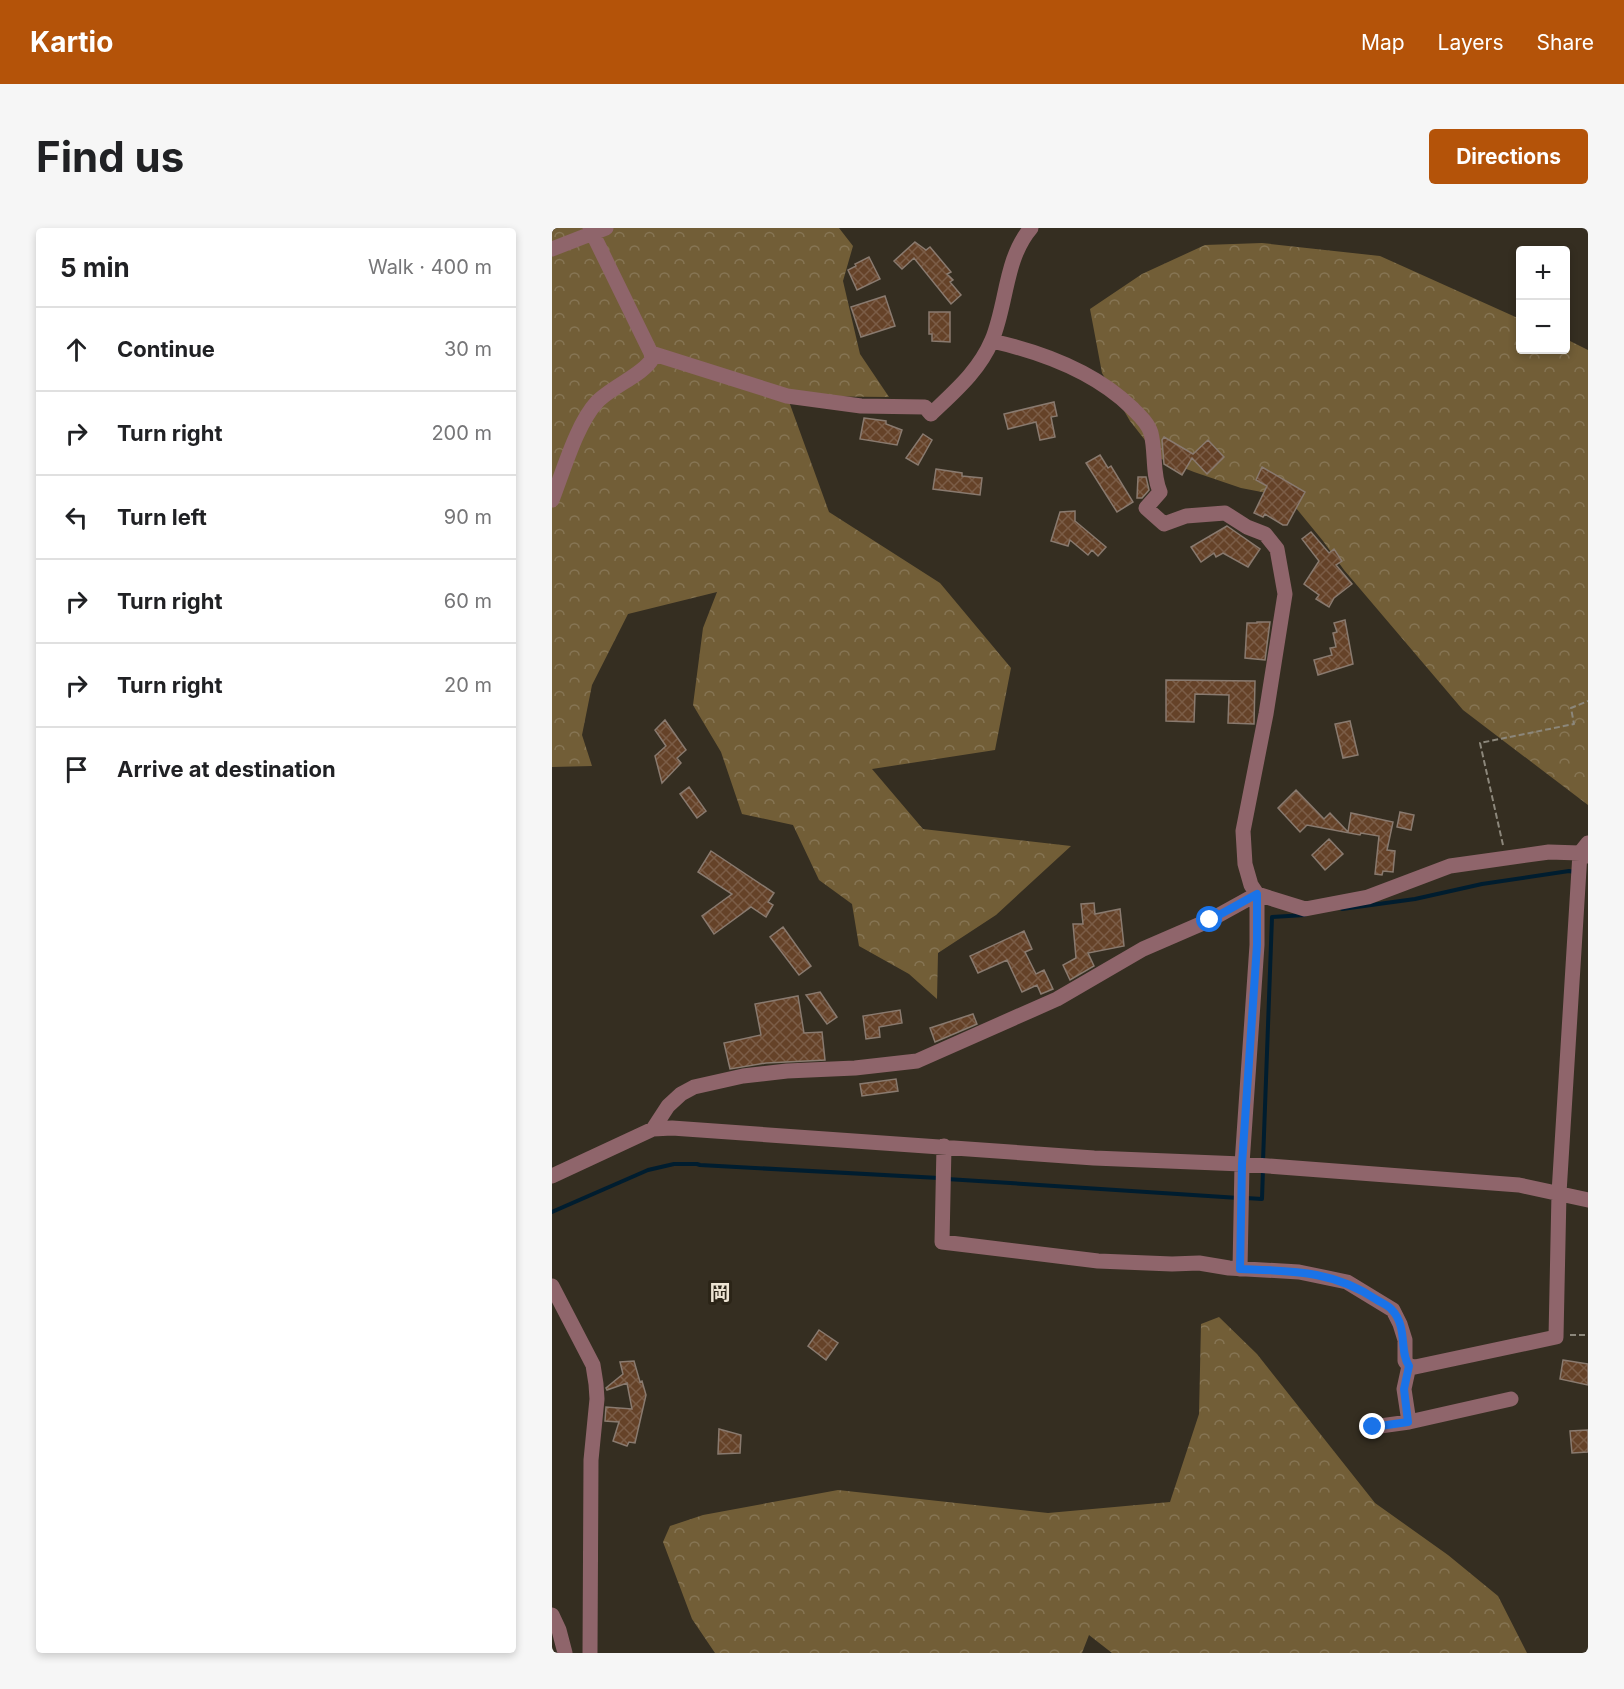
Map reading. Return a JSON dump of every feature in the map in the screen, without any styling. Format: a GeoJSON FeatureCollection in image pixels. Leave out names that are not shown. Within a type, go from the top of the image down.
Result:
{"type":"FeatureCollection","features":[{"type":"Feature","properties":{"kind":"street"},"geometry":{"type":"LineString","coordinates":[[552,500],[583,424],[595,404],[610,390],[644,369],[652,359],[651,352],[590,228]]}},
{"type":"Feature","properties":{"kind":"street"},"geometry":{"type":"LineString","coordinates":[[552,249],[606,228]]}},
{"type":"Feature","properties":{"kind":"street"},"geometry":{"type":"LineString","coordinates":[[651,352],[787,396],[861,406],[925,407],[931,414],[967,380],[992,341],[1015,256],[1031,228]]}},
{"type":"Feature","properties":{"kind":"street"},"geometry":{"type":"LineString","coordinates":[[992,341],[1008,344],[1049,359],[1093,378],[1126,402],[1144,419],[1151,433],[1155,479],[1160,492],[1146,508],[1164,524],[1186,516],[1225,513],[1247,527],[1265,534],[1278,549],[1285,594],[1266,714],[1243,831],[1245,864],[1251,885],[1257,894],[1257,945],[1242,1164],[1240,1269]]}},
{"type":"Feature","properties":{"kind":"street"},"geometry":{"type":"LineString","coordinates":[[653,1129],[681,1094],[694,1087],[743,1076],[917,1061],[1057,999],[1143,949],[1210,920],[1257,894],[1305,909],[1368,897],[1450,866],[1549,852],[1585,851],[1559,1193],[1556,1337],[1415,1367],[1409,1366]]}},
{"type":"Feature","properties":{"kind":"street"},"geometry":{"type":"LineString","coordinates":[[552,1176],[653,1129],[672,1128],[1094,1158],[1242,1164],[1520,1185],[1588,1200]]}},
{"type":"Feature","properties":{"kind":"street"},"geometry":{"type":"LineString","coordinates":[[944,1146],[942,1242],[1098,1261],[1199,1263],[1240,1269],[1299,1272],[1347,1282],[1371,1295],[1393,1310],[1405,1340],[1405,1360],[1409,1366],[1404,1389],[1408,1422]]}},
{"type":"Feature","properties":{"kind":"street"},"geometry":{"type":"LineString","coordinates":[[552,1286],[593,1365],[596,1384],[597,1399],[591,1460],[590,1653]]}},
{"type":"Feature","properties":{"kind":"street"},"geometry":{"type":"LineString","coordinates":[[1373,1427],[1408,1422],[1511,1399]]}},
{"type":"Feature","properties":{"kind":"street"},"geometry":{"type":"LineString","coordinates":[[552,1615],[565,1653]]}},
{"type":"Feature","properties":{"kind":"path"},"geometry":{"type":"LineString","coordinates":[[1506,858],[1480,743],[1574,724],[1571,708],[1588,701]]}},
{"type":"Feature","properties":{"kind":"path"},"geometry":{"type":"LineString","coordinates":[[1556,1337],[1588,1335]]}},
{"type":"Feature","properties":{"kind":"green space"},"geometry":{"type":"Polygon","coordinates":[[[552,228],[839,228],[853,246],[843,281],[860,354],[889,397],[787,396],[829,512],[940,583],[1011,668],[995,750],[872,769],[923,829],[1071,846],[996,915],[938,953],[937,999],[909,974],[859,946],[852,904],[819,880],[793,825],[742,814],[721,752],[693,705],[703,628],[717,592],[628,614],[592,685],[582,735],[592,766],[552,767],[552,228]]]}},
{"type":"Feature","properties":{"kind":"green space"},"geometry":{"type":"Polygon","coordinates":[[[1262,243],[1380,256],[1516,317],[1516,354],[1570,354],[1570,341],[1588,350],[1588,805],[1463,710],[1344,570],[1287,497],[1241,488],[1159,458],[1130,421],[1102,373],[1090,309],[1142,274],[1205,245],[1262,243]]]}},
{"type":"Feature","properties":{"kind":"green space"},"geometry":{"type":"Polygon","coordinates":[[[1219,1317],[1257,1354],[1375,1503],[1448,1555],[1498,1596],[1527,1653],[1112,1653],[1089,1635],[1082,1653],[715,1653],[692,1619],[663,1542],[670,1526],[703,1515],[838,1490],[1048,1513],[1170,1502],[1199,1414],[1201,1324],[1219,1317]]]}},
{"type":"Feature","properties":{"kind":"building"},"geometry":{"type":"Polygon","coordinates":[[[915,242],[926,250],[930,247],[951,272],[947,274],[953,280],[950,282],[961,295],[951,304],[914,258],[902,269],[894,261],[915,242]]]}},
{"type":"Feature","properties":{"kind":"building"},"geometry":{"type":"Polygon","coordinates":[[[869,257],[880,279],[857,290],[848,270],[869,257]]]}},
{"type":"Feature","properties":{"kind":"building"},"geometry":{"type":"Polygon","coordinates":[[[885,296],[895,326],[861,337],[851,307],[885,296]]]}},
{"type":"Feature","properties":{"kind":"building"},"geometry":{"type":"Polygon","coordinates":[[[929,312],[950,312],[950,342],[932,341],[932,334],[929,334],[929,312]]]}},
{"type":"Feature","properties":{"kind":"building"},"geometry":{"type":"Polygon","coordinates":[[[1054,402],[1057,416],[1051,417],[1055,437],[1040,440],[1036,422],[1008,429],[1004,414],[1054,402]]]}},
{"type":"Feature","properties":{"kind":"building"},"geometry":{"type":"Polygon","coordinates":[[[864,418],[886,421],[886,424],[902,430],[897,445],[860,439],[864,418]]]}},
{"type":"Feature","properties":{"kind":"building"},"geometry":{"type":"Polygon","coordinates":[[[923,434],[932,440],[918,465],[906,458],[923,434]]]}},
{"type":"Feature","properties":{"kind":"building"},"geometry":{"type":"Polygon","coordinates":[[[1164,437],[1193,454],[1208,440],[1224,457],[1207,474],[1192,458],[1182,475],[1164,464],[1162,440],[1164,437]]]}},
{"type":"Feature","properties":{"kind":"building"},"geometry":{"type":"Polygon","coordinates":[[[1100,455],[1108,468],[1111,466],[1133,502],[1117,512],[1086,463],[1100,455]]]}},
{"type":"Feature","properties":{"kind":"building"},"geometry":{"type":"Polygon","coordinates":[[[1262,467],[1305,492],[1287,525],[1265,514],[1263,517],[1254,513],[1267,486],[1256,480],[1262,467]]]}},
{"type":"Feature","properties":{"kind":"building"},"geometry":{"type":"Polygon","coordinates":[[[936,469],[962,473],[962,476],[982,478],[980,495],[933,489],[936,469]]]}},
{"type":"Feature","properties":{"kind":"building"},"geometry":{"type":"Polygon","coordinates":[[[1138,477],[1146,477],[1149,490],[1142,498],[1137,498],[1138,477]]]}},
{"type":"Feature","properties":{"kind":"building"},"geometry":{"type":"Polygon","coordinates":[[[1075,511],[1075,521],[1106,547],[1098,556],[1092,550],[1088,555],[1070,540],[1068,546],[1051,541],[1060,512],[1075,511]]]}},
{"type":"Feature","properties":{"kind":"building"},"geometry":{"type":"Polygon","coordinates":[[[1227,526],[1260,549],[1248,567],[1223,553],[1216,557],[1214,553],[1201,562],[1191,547],[1227,526]]]}},
{"type":"Feature","properties":{"kind":"building"},"geometry":{"type":"Polygon","coordinates":[[[1311,532],[1329,553],[1334,549],[1342,561],[1336,565],[1352,584],[1334,598],[1329,607],[1316,599],[1319,595],[1304,584],[1319,561],[1302,539],[1311,532]]]}},
{"type":"Feature","properties":{"kind":"building"},"geometry":{"type":"Polygon","coordinates":[[[1345,620],[1353,664],[1318,675],[1314,660],[1332,655],[1330,648],[1336,647],[1333,633],[1337,632],[1334,623],[1345,620]]]}},
{"type":"Feature","properties":{"kind":"building"},"geometry":{"type":"Polygon","coordinates":[[[1270,622],[1265,660],[1245,658],[1247,623],[1270,622]]]}},
{"type":"Feature","properties":{"kind":"building"},"geometry":{"type":"Polygon","coordinates":[[[1166,680],[1255,681],[1254,724],[1228,723],[1229,695],[1195,694],[1194,722],[1166,721],[1166,680]]]}},
{"type":"Feature","properties":{"kind":"building"},"geometry":{"type":"Polygon","coordinates":[[[665,720],[686,750],[677,758],[681,763],[662,783],[655,756],[666,746],[655,730],[665,720]]]}},
{"type":"Feature","properties":{"kind":"building"},"geometry":{"type":"Polygon","coordinates":[[[1350,721],[1358,755],[1343,758],[1335,724],[1350,721]]]}},
{"type":"Feature","properties":{"kind":"building"},"geometry":{"type":"Polygon","coordinates":[[[689,787],[706,811],[697,818],[680,794],[689,787]]]}},
{"type":"Feature","properties":{"kind":"building"},"geometry":{"type":"Polygon","coordinates":[[[1296,790],[1324,819],[1330,813],[1348,832],[1351,813],[1393,822],[1387,850],[1395,851],[1393,872],[1383,871],[1382,875],[1375,874],[1379,836],[1361,833],[1360,835],[1307,825],[1300,832],[1278,808],[1296,790]]]}},
{"type":"Feature","properties":{"kind":"building"},"geometry":{"type":"Polygon","coordinates":[[[1400,812],[1414,815],[1411,830],[1397,827],[1400,812]]]}},
{"type":"Feature","properties":{"kind":"building"},"geometry":{"type":"Polygon","coordinates":[[[1329,839],[1343,854],[1325,870],[1312,855],[1329,839]]]}},
{"type":"Feature","properties":{"kind":"building"},"geometry":{"type":"Polygon","coordinates":[[[711,851],[774,893],[768,902],[773,905],[766,917],[751,907],[714,934],[702,916],[732,894],[698,872],[711,851]]]}},
{"type":"Feature","properties":{"kind":"building"},"geometry":{"type":"Polygon","coordinates":[[[1094,903],[1095,914],[1120,909],[1124,946],[1088,953],[1094,966],[1070,980],[1063,965],[1076,958],[1073,924],[1083,924],[1081,904],[1094,903]]]}},
{"type":"Feature","properties":{"kind":"building"},"geometry":{"type":"Polygon","coordinates":[[[783,927],[811,966],[799,975],[770,937],[783,927]]]}},
{"type":"Feature","properties":{"kind":"building"},"geometry":{"type":"Polygon","coordinates":[[[1024,931],[1032,949],[1025,952],[1036,974],[1044,970],[1053,989],[1041,994],[1037,985],[1022,992],[1007,960],[978,973],[970,956],[1024,931]]]}},
{"type":"Feature","properties":{"kind":"building"},"geometry":{"type":"Polygon","coordinates":[[[820,992],[837,1017],[827,1024],[806,995],[820,992]]]}},
{"type":"Feature","properties":{"kind":"building"},"geometry":{"type":"Polygon","coordinates":[[[798,996],[804,1033],[822,1032],[825,1060],[766,1063],[730,1069],[724,1043],[761,1035],[755,1004],[798,996]]]}},
{"type":"Feature","properties":{"kind":"building"},"geometry":{"type":"Polygon","coordinates":[[[900,1010],[902,1023],[879,1027],[880,1037],[866,1039],[863,1016],[900,1010]]]}},
{"type":"Feature","properties":{"kind":"building"},"geometry":{"type":"Polygon","coordinates":[[[973,1014],[977,1024],[935,1042],[930,1028],[973,1014]]]}},
{"type":"Feature","properties":{"kind":"building"},"geometry":{"type":"Polygon","coordinates":[[[896,1079],[898,1091],[862,1096],[860,1084],[896,1079]]]}},
{"type":"Feature","properties":{"kind":"building"},"geometry":{"type":"Polygon","coordinates":[[[819,1330],[838,1343],[826,1360],[808,1346],[819,1330]]]}},
{"type":"Feature","properties":{"kind":"building"},"geometry":{"type":"Polygon","coordinates":[[[1563,1360],[1588,1364],[1588,1385],[1560,1379],[1563,1360]]]}},
{"type":"Feature","properties":{"kind":"building"},"geometry":{"type":"Polygon","coordinates":[[[634,1361],[646,1395],[635,1443],[629,1442],[627,1446],[613,1441],[619,1422],[605,1421],[606,1407],[632,1409],[627,1383],[607,1390],[606,1388],[623,1374],[620,1362],[634,1361]]]}},
{"type":"Feature","properties":{"kind":"building"},"geometry":{"type":"Polygon","coordinates":[[[719,1429],[741,1435],[740,1453],[718,1454],[719,1429]]]}},
{"type":"Feature","properties":{"kind":"building"},"geometry":{"type":"Polygon","coordinates":[[[1588,1430],[1588,1452],[1572,1453],[1570,1431],[1588,1430]]]}},
{"type":"Feature","properties":{"kind":"waterway"},"geometry":{"type":"LineString","coordinates":[[1342,909],[1415,899],[1482,884],[1574,872]]}},
{"type":"Feature","properties":{"kind":"waterway"},"geometry":{"type":"LineString","coordinates":[[1263,1161],[1272,917],[1305,915]]}},
{"type":"Feature","properties":{"kind":"waterway"},"geometry":{"type":"LineString","coordinates":[[552,1212],[648,1170],[674,1164],[939,1178]]}},
{"type":"Feature","properties":{"kind":"waterway"},"geometry":{"type":"LineString","coordinates":[[1246,1198],[1262,1199],[1263,1169]]}},
{"type":"Feature","properties":{"kind":"waterway"},"geometry":{"type":"LineString","coordinates":[[947,1179],[1239,1198]]}},
{"type":"Feature","properties":{"kind":"district","name":"岡"},"geometry":{"type":"Point","coordinates":[720,1293]}},
{"type":"Feature","properties":{"kind":"route"},"geometry":{"type":"LineString","coordinates":[[1210,920],[1257,894],[1257,945],[1242,1164],[1240,1269],[1299,1272],[1347,1282],[1393,1310],[1405,1340],[1405,1360],[1409,1366],[1404,1389],[1408,1422],[1373,1427]]}}]}
